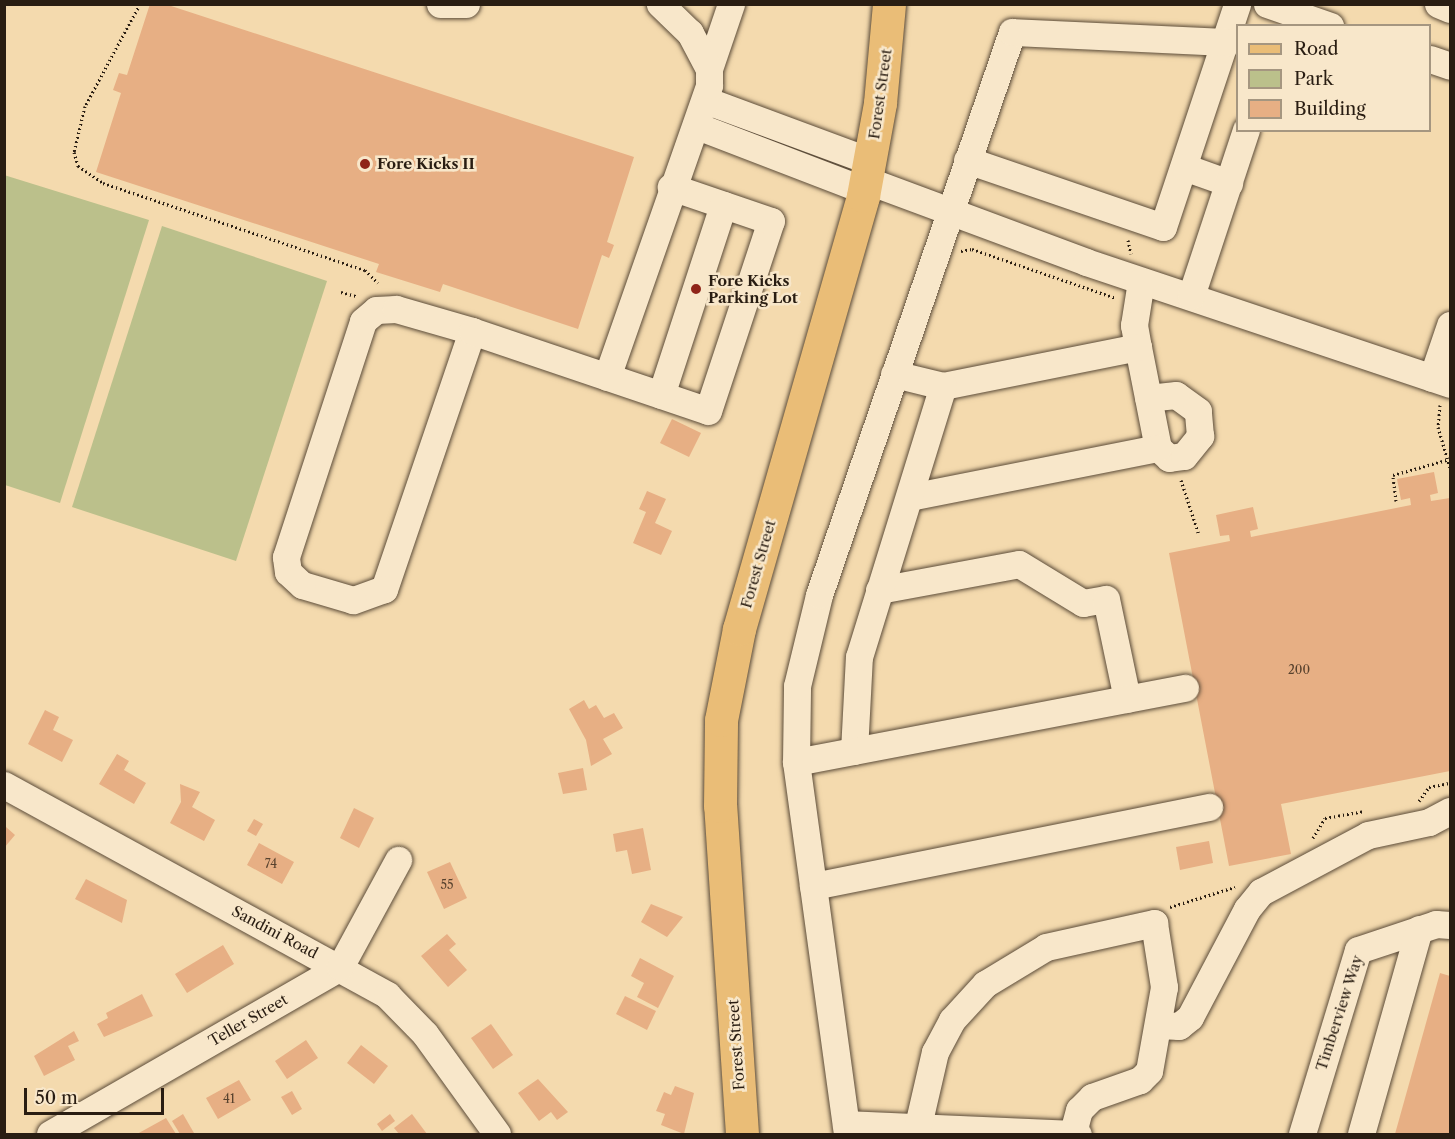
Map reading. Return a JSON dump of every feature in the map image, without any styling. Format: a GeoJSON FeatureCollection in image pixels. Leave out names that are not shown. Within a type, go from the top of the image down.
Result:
{"type":"FeatureCollection","features":[{"type":"Feature","properties":{"kind":"main road","name":"Forest Street"},"geometry":{"type":"LineString","coordinates":[[742,1134],[720,806],[722,713],[739,629],[867,177],[889,4]]}},
{"type":"Feature","properties":{"kind":"street"},"geometry":{"type":"LineString","coordinates":[[440,4],[466,4]]}},
{"type":"Feature","properties":{"kind":"street"},"geometry":{"type":"LineString","coordinates":[[660,4],[690,33],[709,69]]}},
{"type":"Feature","properties":{"kind":"street"},"geometry":{"type":"LineString","coordinates":[[607,377],[671,187],[701,113],[709,69],[731,4]]}},
{"type":"Feature","properties":{"kind":"street"},"geometry":{"type":"LineString","coordinates":[[967,160],[1163,226],[1228,42],[1237,4]]}},
{"type":"Feature","properties":{"kind":"street"},"geometry":{"type":"LineString","coordinates":[[1438,4],[1450,9]]}},
{"type":"Feature","properties":{"kind":"street"},"geometry":{"type":"LineString","coordinates":[[1278,14],[1321,24]]}},
{"type":"Feature","properties":{"kind":"street"},"geometry":{"type":"LineString","coordinates":[[916,1131],[931,1063],[952,1020],[996,975],[1036,951],[1154,923],[1164,979],[1159,1025],[1146,1075],[1092,1096],[1079,1110],[1075,1133],[916,1131],[846,1129],[796,762],[795,699],[808,634],[894,374],[1012,32],[1228,42]]}},
{"type":"Feature","properties":{"kind":"street"},"geometry":{"type":"LineString","coordinates":[[1431,59],[1450,66]]}},
{"type":"Feature","properties":{"kind":"street"},"geometry":{"type":"LineString","coordinates":[[701,113],[950,211],[1141,281],[1191,296],[1442,385],[1450,325]]}},
{"type":"Feature","properties":{"kind":"street"},"geometry":{"type":"LineString","coordinates":[[1191,296],[1245,132]]}},
{"type":"Feature","properties":{"kind":"street"},"geometry":{"type":"LineString","coordinates":[[1184,167],[1229,183]]}},
{"type":"Feature","properties":{"kind":"street"},"geometry":{"type":"LineString","coordinates":[[472,332],[384,589],[353,600],[302,585],[288,572],[286,557],[363,321],[376,310],[396,309],[472,332],[708,411],[771,221],[671,187]]}},
{"type":"Feature","properties":{"kind":"street"},"geometry":{"type":"LineString","coordinates":[[661,395],[723,205]]}},
{"type":"Feature","properties":{"kind":"street"},"geometry":{"type":"LineString","coordinates":[[1141,281],[1134,317],[1138,347],[1148,398],[1158,448],[1172,459],[1188,453],[1200,436],[1200,416],[1180,397],[1148,398]]}},
{"type":"Feature","properties":{"kind":"street"},"geometry":{"type":"LineString","coordinates":[[894,374],[943,386],[1138,347]]}},
{"type":"Feature","properties":{"kind":"street"},"geometry":{"type":"LineString","coordinates":[[854,751],[857,668],[943,386]]}},
{"type":"Feature","properties":{"kind":"street"},"geometry":{"type":"LineString","coordinates":[[910,496],[1158,448]]}},
{"type":"Feature","properties":{"kind":"street"},"geometry":{"type":"LineString","coordinates":[[879,590],[1019,564],[1083,603],[1106,599],[1127,699]]}},
{"type":"Feature","properties":{"kind":"street"},"geometry":{"type":"LineString","coordinates":[[796,762],[1185,688]]}},
{"type":"Feature","properties":{"kind":"street","name":"Sandini Road"},"geometry":{"type":"LineString","coordinates":[[4,785],[340,967],[407,1013],[497,1134]]}},
{"type":"Feature","properties":{"kind":"street"},"geometry":{"type":"LineString","coordinates":[[813,886],[1209,807]]}},
{"type":"Feature","properties":{"kind":"street"},"geometry":{"type":"LineString","coordinates":[[1159,1025],[1179,1026],[1190,1017],[1246,909],[1261,892],[1368,835],[1443,820]]}},
{"type":"Feature","properties":{"kind":"street"},"geometry":{"type":"LineString","coordinates":[[340,967],[398,860]]}},
{"type":"Feature","properties":{"kind":"street","name":"Timberview Way"},"geometry":{"type":"LineString","coordinates":[[1302,1134],[1356,954],[1368,943],[1419,929],[1450,925]]}},
{"type":"Feature","properties":{"kind":"street"},"geometry":{"type":"LineString","coordinates":[[1361,1134],[1419,929]]}},
{"type":"Feature","properties":{"kind":"street","name":"Teller Street"},"geometry":{"type":"LineString","coordinates":[[50,1134],[340,967]]}},
{"type":"Feature","properties":{"kind":"path"},"geometry":{"type":"LineString","coordinates":[[140,4],[85,106],[74,152],[78,166],[103,183],[365,270],[378,283]]}},
{"type":"Feature","properties":{"kind":"path"},"geometry":{"type":"LineString","coordinates":[[954,254],[972,249],[1118,298]]}},
{"type":"Feature","properties":{"kind":"path"},"geometry":{"type":"LineString","coordinates":[[340,291],[361,298]]}},
{"type":"Feature","properties":{"kind":"path"},"geometry":{"type":"LineString","coordinates":[[1442,385],[1438,427],[1450,468]]}},
{"type":"Feature","properties":{"kind":"path"},"geometry":{"type":"LineString","coordinates":[[1396,501],[1393,475],[1449,459]]}},
{"type":"Feature","properties":{"kind":"path"},"geometry":{"type":"LineString","coordinates":[[1179,475],[1199,535]]}},
{"type":"Feature","properties":{"kind":"green space"},"geometry":{"type":"Polygon","coordinates":[[[4,175],[149,220],[60,503],[5,485],[4,175]]]}},
{"type":"Feature","properties":{"kind":"green space"},"geometry":{"type":"Polygon","coordinates":[[[162,226],[327,281],[236,561],[72,507],[162,226]]]}},
{"type":"Feature","properties":{"kind":"building","name":"Fore Kicks II"},"geometry":{"type":"Polygon","coordinates":[[[150,4],[165,4],[634,157],[607,242],[614,245],[609,258],[602,255],[578,329],[443,284],[440,292],[376,272],[379,264],[96,172],[121,93],[113,90],[119,73],[127,75],[150,4]]]}},
{"type":"Feature","properties":{"kind":"building"},"geometry":{"type":"Polygon","coordinates":[[[672,419],[701,433],[689,457],[660,443],[672,419]]]}},
{"type":"Feature","properties":{"kind":"building"},"geometry":{"type":"Polygon","coordinates":[[[1434,472],[1438,493],[1430,495],[1431,501],[1450,498],[1450,771],[1281,804],[1291,854],[1229,866],[1169,553],[1230,541],[1229,535],[1220,536],[1216,515],[1253,507],[1258,529],[1250,531],[1251,537],[1411,505],[1410,498],[1401,500],[1397,479],[1434,472]]]}},
{"type":"Feature","properties":{"kind":"building"},"geometry":{"type":"Polygon","coordinates":[[[647,491],[666,499],[655,523],[672,531],[661,555],[633,543],[646,512],[639,509],[647,491]]]}},
{"type":"Feature","properties":{"kind":"building"},"geometry":{"type":"Polygon","coordinates":[[[584,700],[589,709],[596,705],[604,718],[614,713],[623,728],[603,739],[612,754],[591,766],[586,740],[569,709],[584,700]]]}},
{"type":"Feature","properties":{"kind":"building"},"geometry":{"type":"Polygon","coordinates":[[[45,710],[59,717],[53,730],[73,740],[62,762],[28,744],[45,710]]]}},
{"type":"Feature","properties":{"kind":"building"},"geometry":{"type":"Polygon","coordinates":[[[117,754],[129,761],[124,770],[146,783],[134,804],[99,784],[117,754]]]}},
{"type":"Feature","properties":{"kind":"building"},"geometry":{"type":"Polygon","coordinates":[[[583,768],[587,790],[563,794],[558,773],[583,768]]]}},
{"type":"Feature","properties":{"kind":"building"},"geometry":{"type":"Polygon","coordinates":[[[180,784],[200,792],[192,807],[215,820],[204,841],[170,823],[181,802],[180,784]]]}},
{"type":"Feature","properties":{"kind":"building"},"geometry":{"type":"Polygon","coordinates":[[[354,808],[374,818],[359,848],[340,838],[354,808]]]}},
{"type":"Feature","properties":{"kind":"building"},"geometry":{"type":"Polygon","coordinates":[[[254,819],[263,824],[256,836],[247,831],[254,819]]]}},
{"type":"Feature","properties":{"kind":"building"},"geometry":{"type":"Polygon","coordinates":[[[6,827],[15,835],[4,848],[4,829],[6,827]]]}},
{"type":"Feature","properties":{"kind":"building"},"geometry":{"type":"Polygon","coordinates":[[[643,828],[651,870],[632,874],[627,850],[616,852],[613,834],[643,828]]]}},
{"type":"Feature","properties":{"kind":"building"},"geometry":{"type":"Polygon","coordinates":[[[1209,841],[1213,863],[1180,870],[1176,847],[1209,841]]]}},
{"type":"Feature","properties":{"kind":"building"},"geometry":{"type":"Polygon","coordinates":[[[259,843],[294,862],[282,884],[247,865],[259,843]]]}},
{"type":"Feature","properties":{"kind":"building"},"geometry":{"type":"Polygon","coordinates":[[[450,862],[467,898],[444,909],[427,872],[450,862]]]}},
{"type":"Feature","properties":{"kind":"building"},"geometry":{"type":"Polygon","coordinates":[[[86,879],[127,900],[122,923],[75,899],[86,879]]]}},
{"type":"Feature","properties":{"kind":"building"},"geometry":{"type":"Polygon","coordinates":[[[651,904],[683,917],[667,937],[641,922],[651,904]]]}},
{"type":"Feature","properties":{"kind":"building"},"geometry":{"type":"Polygon","coordinates":[[[447,934],[456,944],[449,950],[467,970],[448,987],[421,956],[447,934]]]}},
{"type":"Feature","properties":{"kind":"building"},"geometry":{"type":"Polygon","coordinates":[[[223,945],[234,964],[187,993],[175,974],[223,945]]]}},
{"type":"Feature","properties":{"kind":"building"},"geometry":{"type":"Polygon","coordinates":[[[640,958],[674,976],[658,1008],[637,997],[644,983],[631,976],[640,958]]]}},
{"type":"Feature","properties":{"kind":"building"},"geometry":{"type":"Polygon","coordinates":[[[1440,973],[1450,976],[1450,1134],[1395,1134],[1440,973]]]}},
{"type":"Feature","properties":{"kind":"building"},"geometry":{"type":"Polygon","coordinates":[[[142,994],[153,1016],[104,1037],[97,1024],[108,1018],[106,1013],[142,994]]]}},
{"type":"Feature","properties":{"kind":"building"},"geometry":{"type":"Polygon","coordinates":[[[625,996],[656,1011],[647,1030],[616,1014],[625,996]]]}},
{"type":"Feature","properties":{"kind":"building"},"geometry":{"type":"Polygon","coordinates":[[[491,1024],[513,1055],[493,1069],[471,1038],[491,1024]]]}},
{"type":"Feature","properties":{"kind":"building"},"geometry":{"type":"Polygon","coordinates":[[[74,1031],[79,1041],[68,1046],[75,1060],[44,1076],[34,1056],[74,1031]]]}},
{"type":"Feature","properties":{"kind":"building"},"geometry":{"type":"Polygon","coordinates":[[[306,1040],[318,1058],[287,1079],[275,1061],[306,1040]]]}},
{"type":"Feature","properties":{"kind":"building"},"geometry":{"type":"Polygon","coordinates":[[[361,1045],[388,1066],[374,1084],[347,1063],[361,1045]]]}},
{"type":"Feature","properties":{"kind":"building"},"geometry":{"type":"Polygon","coordinates":[[[538,1079],[568,1112],[557,1120],[551,1112],[539,1121],[518,1093],[538,1079]]]}},
{"type":"Feature","properties":{"kind":"building"},"geometry":{"type":"Polygon","coordinates":[[[239,1080],[251,1100],[218,1119],[206,1098],[239,1080]]]}},
{"type":"Feature","properties":{"kind":"building"},"geometry":{"type":"Polygon","coordinates":[[[675,1086],[694,1093],[684,1134],[661,1125],[665,1114],[656,1111],[664,1092],[671,1095],[675,1086]]]}},
{"type":"Feature","properties":{"kind":"building"},"geometry":{"type":"Polygon","coordinates":[[[292,1091],[302,1109],[292,1115],[281,1097],[292,1091]]]}},
{"type":"Feature","properties":{"kind":"building"},"geometry":{"type":"Polygon","coordinates":[[[183,1114],[194,1133],[180,1134],[172,1121],[183,1114]]]}},
{"type":"Feature","properties":{"kind":"building"},"geometry":{"type":"Polygon","coordinates":[[[390,1114],[395,1121],[382,1131],[377,1124],[390,1114]]]}},
{"type":"Feature","properties":{"kind":"building"},"geometry":{"type":"Polygon","coordinates":[[[412,1114],[427,1134],[399,1134],[394,1128],[412,1114]]]}},
{"type":"Feature","properties":{"kind":"building"},"geometry":{"type":"Polygon","coordinates":[[[166,1118],[176,1134],[137,1134],[166,1118]]]}},
{"type":"Feature","properties":{"kind":"place","name":"Fore Kicks II"},"geometry":{"type":"Point","coordinates":[365,164]}},
{"type":"Feature","properties":{"kind":"place","name":"Fore Kicks Parking Lot"},"geometry":{"type":"Point","coordinates":[696,289]}}]}
